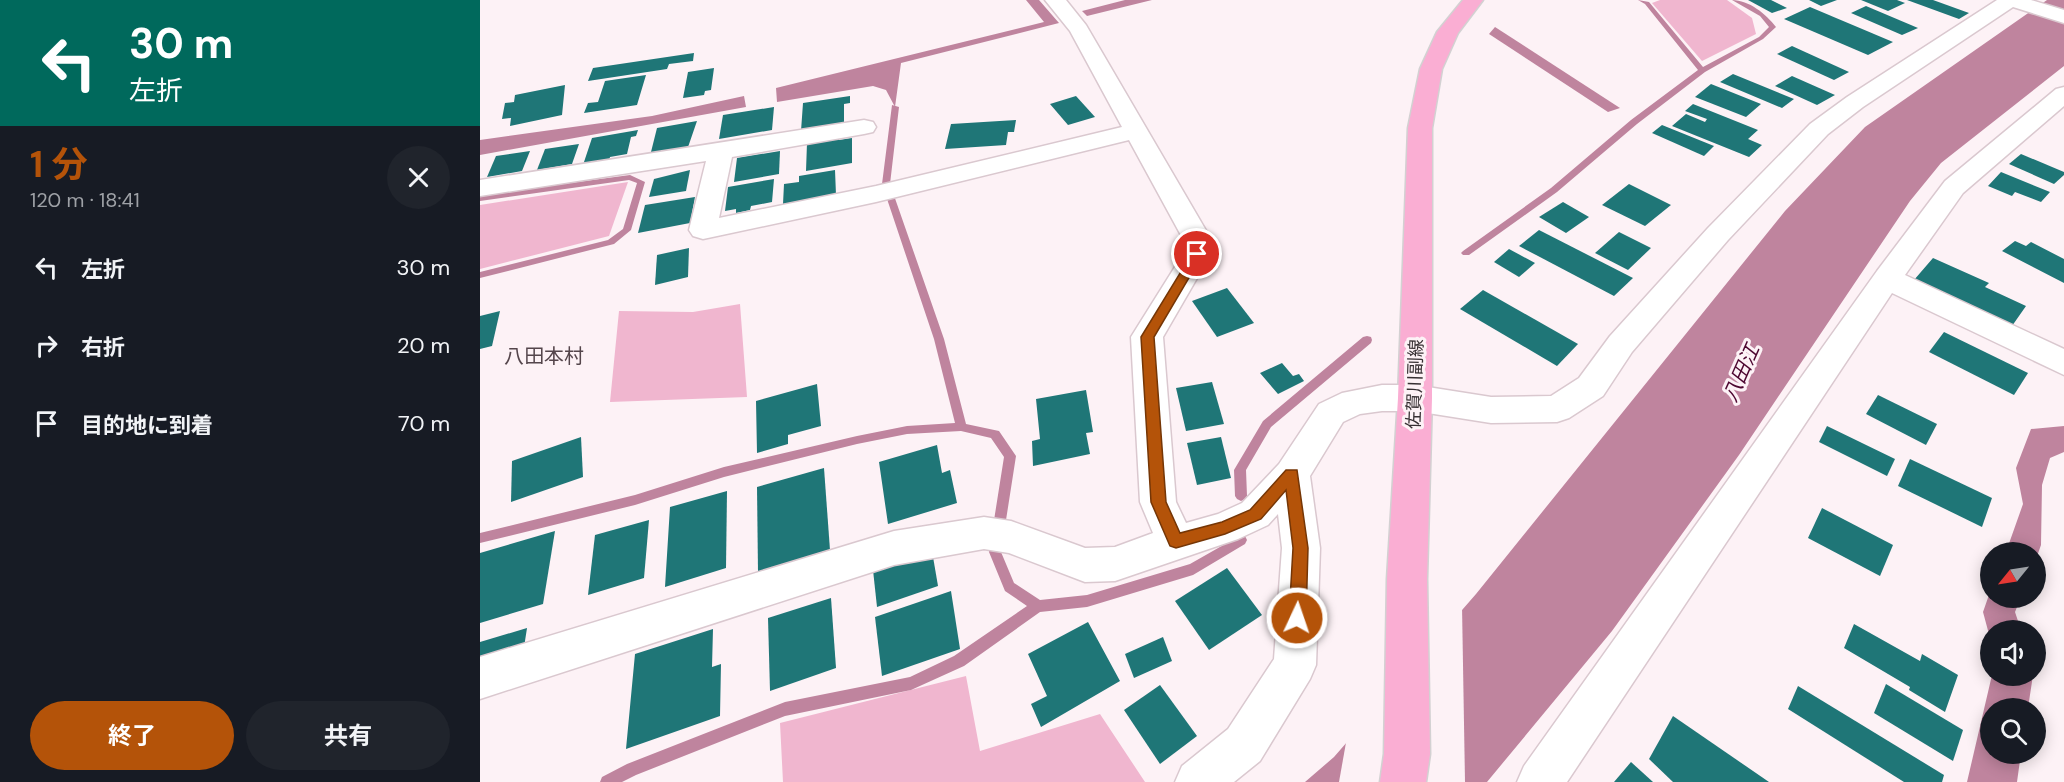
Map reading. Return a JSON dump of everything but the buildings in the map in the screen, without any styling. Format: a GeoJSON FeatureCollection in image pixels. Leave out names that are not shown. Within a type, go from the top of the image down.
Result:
{"type":"FeatureCollection","features":[{"type":"Feature","properties":{"kind":"main road","name":"佐賀川副線"},"geometry":{"type":"LineString","coordinates":[[1403,782],[1407,754],[1407,579],[1415,398],[1420,128],[1431,69],[1448,32],[1473,0]]}},
{"type":"Feature","properties":{"kind":"street"},"geometry":{"type":"LineString","coordinates":[[1055,0],[1079,29],[1197,239],[1197,254],[1147,337],[1158,502],[1176,542]]}},
{"type":"Feature","properties":{"kind":"street"},"geometry":{"type":"LineString","coordinates":[[480,678],[894,548],[998,535],[1085,565],[1115,564],[1176,542],[1225,528],[1255,514],[1292,474],[1331,413],[1354,402],[1382,398],[1415,398],[1491,410],[1557,409],[1591,387],[1621,344],[1718,234],[1819,129],[1855,102],[2011,0],[2064,17]]}},
{"type":"Feature","properties":{"kind":"street"},"geometry":{"type":"LineString","coordinates":[[1540,782],[1887,279],[1954,187],[2064,94]]}},
{"type":"Feature","properties":{"kind":"street"},"geometry":{"type":"LineString","coordinates":[[480,188],[864,127]]}},
{"type":"Feature","properties":{"kind":"street"},"geometry":{"type":"LineString","coordinates":[[721,151],[703,230],[876,194],[1136,130]]}},
{"type":"Feature","properties":{"kind":"street"},"geometry":{"type":"LineString","coordinates":[[1887,279],[2061,361]]}},
{"type":"Feature","properties":{"kind":"street"},"geometry":{"type":"LineString","coordinates":[[1198,782],[1244,745],[1295,665],[1300,548],[1292,474]]}},
{"type":"Feature","properties":{"kind":"shaded area"},"geometry":{"type":"Polygon","coordinates":[[[1660,0],[1727,0],[1752,18],[1756,34],[1702,61],[1652,3],[1660,0]]]}},
{"type":"Feature","properties":{"kind":"shaded area"},"geometry":{"type":"Polygon","coordinates":[[[628,182],[609,236],[480,269],[480,205],[628,182]]]}},
{"type":"Feature","properties":{"kind":"shaded area"},"geometry":{"type":"Polygon","coordinates":[[[740,304],[747,397],[610,402],[619,311],[693,312],[740,304]]]}},
{"type":"Feature","properties":{"kind":"shaded area"},"geometry":{"type":"Polygon","coordinates":[[[966,676],[980,751],[1100,714],[1145,782],[783,782],[780,723],[966,676]]]}},
{"type":"Feature","properties":{"kind":"water"},"geometry":{"type":"Polygon","coordinates":[[[1026,0],[1039,0],[1059,23],[901,63],[895,107],[886,90],[873,86],[777,102],[776,88],[1044,22],[1026,0]]]}},
{"type":"Feature","properties":{"kind":"water"},"geometry":{"type":"Polygon","coordinates":[[[1125,0],[1152,0],[1087,16],[1082,11],[1125,0]]]}},
{"type":"Feature","properties":{"kind":"water","name":"八田江"},"geometry":{"type":"Polygon","coordinates":[[[2047,0],[2064,0],[2064,66],[1941,163],[1910,201],[1739,455],[1612,631],[1487,782],[1305,782],[1334,757],[1476,594],[1785,211],[1865,127],[2047,0]]]}},
{"type":"Feature","properties":{"kind":"water"},"geometry":{"type":"Polygon","coordinates":[[[1495,27],[1620,108],[1608,112],[1489,34],[1495,27]]]}},
{"type":"Feature","properties":{"kind":"water"},"geometry":{"type":"Polygon","coordinates":[[[744,96],[746,107],[480,155],[480,140],[652,116],[744,96]]]}},
{"type":"Feature","properties":{"kind":"water"},"geometry":{"type":"Polygon","coordinates":[[[2064,426],[2064,452],[2050,458],[2042,485],[2041,542],[2010,542],[2023,504],[2016,468],[2031,429],[2064,426]]]}},
{"type":"Feature","properties":{"kind":"water"},"geometry":{"type":"Polygon","coordinates":[[[1984,608],[2017,608],[2015,612],[2018,620],[1985,620],[1984,608]]]}},
{"type":"Feature","properties":{"kind":"water"},"geometry":{"type":"Polygon","coordinates":[[[1989,686],[2031,686],[2030,698],[1987,698],[1989,686]]]}},
{"type":"Feature","properties":{"kind":"water"},"geometry":{"type":"Polygon","coordinates":[[[1980,726],[1980,764],[2019,764],[2017,782],[1967,782],[1980,726]]]}},
{"type":"Feature","properties":{"kind":"pier"},"geometry":{"type":"Polygon","coordinates":[[[1462,606],[1465,782],[1339,782],[1347,737],[1462,606]]]}},
{"type":"Feature","properties":{"kind":"waterway"},"geometry":{"type":"LineString","coordinates":[[1641,0],[1647,3],[1702,70]]}},
{"type":"Feature","properties":{"kind":"waterway"},"geometry":{"type":"LineString","coordinates":[[1702,70],[1761,38],[1773,27],[1762,15],[1735,0]]}},
{"type":"Feature","properties":{"kind":"waterway"},"geometry":{"type":"LineString","coordinates":[[1466,253],[1554,190],[1634,122],[1702,70]]}},
{"type":"Feature","properties":{"kind":"waterway"},"geometry":{"type":"LineString","coordinates":[[895,107],[886,184],[939,339],[961,427]]}},
{"type":"Feature","properties":{"kind":"waterway"},"geometry":{"type":"LineString","coordinates":[[480,198],[630,177],[641,182],[627,230],[611,242],[480,275]]}},
{"type":"Feature","properties":{"kind":"waterway"},"geometry":{"type":"LineString","coordinates":[[1241,496],[1240,470],[1267,424],[1367,340]]}},
{"type":"Feature","properties":{"kind":"waterway"},"geometry":{"type":"LineString","coordinates":[[480,538],[635,500],[724,472],[857,440],[907,430],[961,427]]}},
{"type":"Feature","properties":{"kind":"waterway"},"geometry":{"type":"LineString","coordinates":[[961,427],[995,434],[1010,456],[995,552],[1009,587],[1038,606]]}},
{"type":"Feature","properties":{"kind":"waterway"},"geometry":{"type":"LineString","coordinates":[[1038,606],[1087,601],[1193,569],[1241,540]]}},
{"type":"Feature","properties":{"kind":"waterway"},"geometry":{"type":"LineString","coordinates":[[607,782],[632,769],[785,709],[911,683],[959,661],[1038,606]]}},
{"type":"Feature","properties":{"kind":"district","name":"八田本村"},"geometry":{"type":"Point","coordinates":[544,356]}},
{"type":"Feature","properties":{"kind":"route"},"geometry":{"type":"LineString","coordinates":[[1197,254],[1147,337],[1158,502],[1176,542],[1225,528],[1255,514],[1292,474],[1300,548],[1297,618]]}}]}
